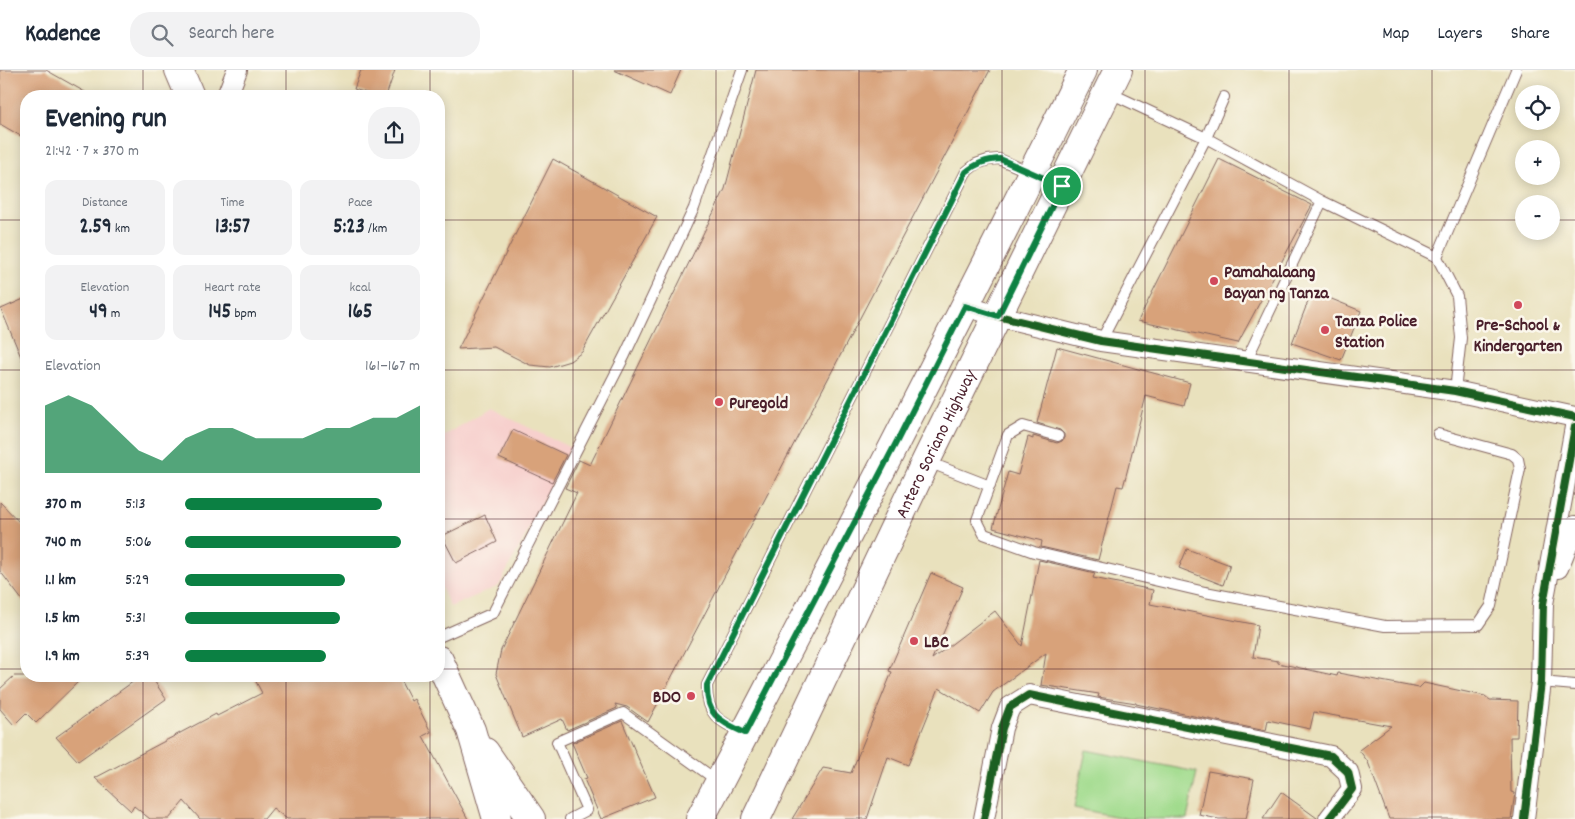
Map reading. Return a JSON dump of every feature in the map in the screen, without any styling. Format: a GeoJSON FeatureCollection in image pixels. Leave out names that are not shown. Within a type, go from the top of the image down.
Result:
{"type":"FeatureCollection","features":[{"type":"Feature","properties":{"kind":"main road"},"geometry":{"type":"LineString","coordinates":[[179,70],[187,90]]}},
{"type":"Feature","properties":{"kind":"main road","name":"Antero Soriano Highway"},"geometry":{"type":"LineString","coordinates":[[700,819],[898,439],[1082,70]]}},
{"type":"Feature","properties":{"kind":"main road","name":"Antero Soriano Highway"},"geometry":{"type":"LineString","coordinates":[[756,819],[926,461],[1113,81]]}},
{"type":"Feature","properties":{"kind":"main road"},"geometry":{"type":"LineString","coordinates":[[445,674],[470,730],[498,819]]}},
{"type":"Feature","properties":{"kind":"main road"},"geometry":{"type":"LineString","coordinates":[[470,730],[531,819]]}},
{"type":"Feature","properties":{"kind":"street"},"geometry":{"type":"LineString","coordinates":[[230,90],[237,70]]}},
{"type":"Feature","properties":{"kind":"street"},"geometry":{"type":"LineString","coordinates":[[965,306],[1101,341],[1456,391],[1575,417]]}},
{"type":"Feature","properties":{"kind":"street"},"geometry":{"type":"LineString","coordinates":[[1524,819],[1541,682],[1543,604],[1575,426]]}},
{"type":"Feature","properties":{"kind":"street"},"geometry":{"type":"LineString","coordinates":[[1543,604],[1575,526]]}},
{"type":"Feature","properties":{"kind":"street"},"geometry":{"type":"LineString","coordinates":[[984,819],[1002,728],[1010,707],[1029,695],[1331,756],[1348,772],[1352,788],[1331,818]]}},
{"type":"Feature","properties":{"kind":"lane"},"geometry":{"type":"LineString","coordinates":[[445,634],[493,613],[626,355],[694,208],[742,70]]}},
{"type":"Feature","properties":{"kind":"lane"},"geometry":{"type":"LineString","coordinates":[[1437,258],[1516,70]]}},
{"type":"Feature","properties":{"kind":"lane"},"geometry":{"type":"LineString","coordinates":[[1113,81],[1206,138],[1322,201],[1437,258],[1457,296],[1460,338],[1456,391]]}},
{"type":"Feature","properties":{"kind":"lane"},"geometry":{"type":"LineString","coordinates":[[1101,341],[1206,138],[1224,97]]}},
{"type":"Feature","properties":{"kind":"lane"},"geometry":{"type":"LineString","coordinates":[[745,733],[720,721],[712,713],[706,700],[707,685],[966,172],[976,164],[1000,159],[1062,186]]}},
{"type":"Feature","properties":{"kind":"lane"},"geometry":{"type":"LineString","coordinates":[[1246,361],[1322,201]]}},
{"type":"Feature","properties":{"kind":"lane"},"geometry":{"type":"LineString","coordinates":[[1058,436],[1023,426],[1008,435],[977,520],[984,534],[1034,552],[1205,592],[1384,626],[1478,624],[1491,606],[1520,469],[1518,459],[1512,454],[1438,434]]}},
{"type":"Feature","properties":{"kind":"lane"},"geometry":{"type":"LineString","coordinates":[[926,461],[990,486]]}},
{"type":"Feature","properties":{"kind":"lane"},"geometry":{"type":"LineString","coordinates":[[1541,682],[1575,685]]}},
{"type":"Feature","properties":{"kind":"lane"},"geometry":{"type":"LineString","coordinates":[[570,819],[587,810],[557,742],[622,713],[719,782]]}},
{"type":"Feature","properties":{"kind":"shaded area"},"geometry":{"type":"Polygon","coordinates":[[[489,408],[571,448],[499,586],[450,607],[445,596],[445,435],[489,408]]]}},
{"type":"Feature","properties":{"kind":"green space"},"geometry":{"type":"Polygon","coordinates":[[[1086,750],[1197,772],[1187,819],[1129,819],[1074,808],[1086,750]]]}},
{"type":"Feature","properties":{"kind":"building"},"geometry":{"type":"Polygon","coordinates":[[[0,70],[46,70],[81,90],[20,90],[20,136],[0,124],[0,70]]]}},
{"type":"Feature","properties":{"kind":"building"},"geometry":{"type":"Polygon","coordinates":[[[361,70],[395,70],[388,90],[354,89],[361,70]]]}},
{"type":"Feature","properties":{"kind":"building"},"geometry":{"type":"Polygon","coordinates":[[[614,70],[681,70],[670,95],[614,70]]]}},
{"type":"Feature","properties":{"kind":"building","name":"Puregold"},"geometry":{"type":"Polygon","coordinates":[[[756,70],[990,70],[648,722],[627,707],[615,704],[617,708],[567,730],[562,719],[522,737],[496,674],[501,650],[577,493],[565,488],[579,460],[590,465],[725,189],[756,70]]]}},
{"type":"Feature","properties":{"kind":"building"},"geometry":{"type":"Polygon","coordinates":[[[553,159],[657,217],[582,352],[570,361],[550,367],[530,365],[494,347],[458,349],[553,159]]]}},
{"type":"Feature","properties":{"kind":"building","name":"Pamahalaang Bayan ng Tanza"},"geometry":{"type":"Polygon","coordinates":[[[1219,159],[1312,205],[1238,343],[1138,321],[1219,159]]]}},
{"type":"Feature","properties":{"kind":"building","name":"Tanza Police Station"},"geometry":{"type":"Polygon","coordinates":[[[1312,291],[1361,311],[1341,360],[1292,343],[1312,291]]]}},
{"type":"Feature","properties":{"kind":"building"},"geometry":{"type":"Polygon","coordinates":[[[20,301],[20,355],[1,309],[20,301]]]}},
{"type":"Feature","properties":{"kind":"building"},"geometry":{"type":"Polygon","coordinates":[[[1057,347],[1190,383],[1184,406],[1146,396],[1123,487],[1117,486],[1098,560],[1041,547],[1042,541],[993,528],[1008,472],[1018,475],[1028,437],[1033,439],[1033,436],[1057,443],[1064,438],[1064,434],[1060,430],[1037,423],[1057,347]]]}},
{"type":"Feature","properties":{"kind":"building"},"geometry":{"type":"Polygon","coordinates":[[[513,430],[566,455],[552,482],[499,458],[513,430]]]}},
{"type":"Feature","properties":{"kind":"building"},"geometry":{"type":"Polygon","coordinates":[[[0,502],[20,523],[20,597],[0,571],[0,502]]]}},
{"type":"Feature","properties":{"kind":"building"},"geometry":{"type":"Polygon","coordinates":[[[485,515],[497,542],[456,563],[445,542],[445,535],[485,515]]]}},
{"type":"Feature","properties":{"kind":"building"},"geometry":{"type":"Polygon","coordinates":[[[1187,549],[1230,565],[1223,585],[1179,568],[1187,549]]]}},
{"type":"Feature","properties":{"kind":"building"},"geometry":{"type":"Polygon","coordinates":[[[1039,560],[1095,573],[1093,578],[1153,590],[1150,604],[1258,625],[1253,657],[1278,661],[1278,663],[1337,676],[1338,673],[1419,688],[1424,683],[1485,696],[1490,700],[1518,701],[1517,737],[1510,737],[1511,792],[1515,793],[1511,819],[1389,819],[1368,762],[1359,750],[1391,726],[1314,712],[1310,729],[1268,720],[1266,731],[1136,703],[1098,697],[1099,694],[1041,685],[1046,653],[993,692],[980,713],[939,688],[908,765],[888,757],[867,819],[792,819],[823,768],[851,773],[892,672],[889,671],[931,573],[963,587],[932,659],[995,611],[1022,646],[1039,560]]]}},
{"type":"Feature","properties":{"kind":"building"},"geometry":{"type":"Polygon","coordinates":[[[14,676],[20,676],[20,682],[78,682],[36,723],[26,713],[14,725],[0,709],[0,689],[14,676]]]}},
{"type":"Feature","properties":{"kind":"building"},"geometry":{"type":"Polygon","coordinates":[[[133,682],[155,682],[166,699],[78,761],[56,737],[133,682]]]}},
{"type":"Feature","properties":{"kind":"building"},"geometry":{"type":"Polygon","coordinates":[[[256,682],[401,682],[411,701],[414,699],[431,732],[423,736],[468,819],[287,819],[273,808],[264,819],[200,819],[184,801],[169,819],[150,819],[134,806],[131,811],[95,778],[216,714],[217,716],[262,693],[256,682]]]}},
{"type":"Feature","properties":{"kind":"building"},"geometry":{"type":"Polygon","coordinates":[[[622,721],[655,797],[601,819],[584,779],[587,778],[572,743],[622,721]]]}},
{"type":"Feature","properties":{"kind":"building"},"geometry":{"type":"Polygon","coordinates":[[[1208,771],[1254,779],[1246,819],[1219,819],[1199,815],[1208,771]]]}},
{"type":"Feature","properties":{"kind":"building"},"geometry":{"type":"Polygon","coordinates":[[[1281,792],[1317,818],[1317,819],[1263,819],[1281,792]]]}},
{"type":"Feature","properties":{"kind":"cycle path"},"geometry":{"type":"LineString","coordinates":[[965,306],[1101,341],[1455,391],[1575,417]]}},
{"type":"Feature","properties":{"kind":"cycle path"},"geometry":{"type":"LineString","coordinates":[[1524,819],[1541,682],[1543,604],[1575,427]]}},
{"type":"Feature","properties":{"kind":"cycle path"},"geometry":{"type":"LineString","coordinates":[[984,819],[1002,728],[1010,707],[1029,695],[1331,756],[1348,772],[1352,789],[1329,819]]}},
{"type":"Feature","properties":{"kind":"place","name":"Pamahalaang Bayan ng Tanza"},"geometry":{"type":"Point","coordinates":[1214,281]}},
{"type":"Feature","properties":{"kind":"place","name":"Pre-School & Kindergarten"},"geometry":{"type":"Point","coordinates":[1518,305]}},
{"type":"Feature","properties":{"kind":"place","name":"Tanza Police Station"},"geometry":{"type":"Point","coordinates":[1325,330]}},
{"type":"Feature","properties":{"kind":"place","name":"Puregold"},"geometry":{"type":"Point","coordinates":[719,402]}},
{"type":"Feature","properties":{"kind":"place","name":"LBC"},"geometry":{"type":"Point","coordinates":[914,641]}},
{"type":"Feature","properties":{"kind":"place","name":"BDO"},"geometry":{"type":"Point","coordinates":[691,696]}},
{"type":"Feature","properties":{"kind":"route"},"geometry":{"type":"LineString","coordinates":[[1000,159],[1062,186],[998,316],[965,306],[745,733],[720,721],[712,713],[706,700],[707,685],[966,172],[976,164],[1000,159]]}}]}
